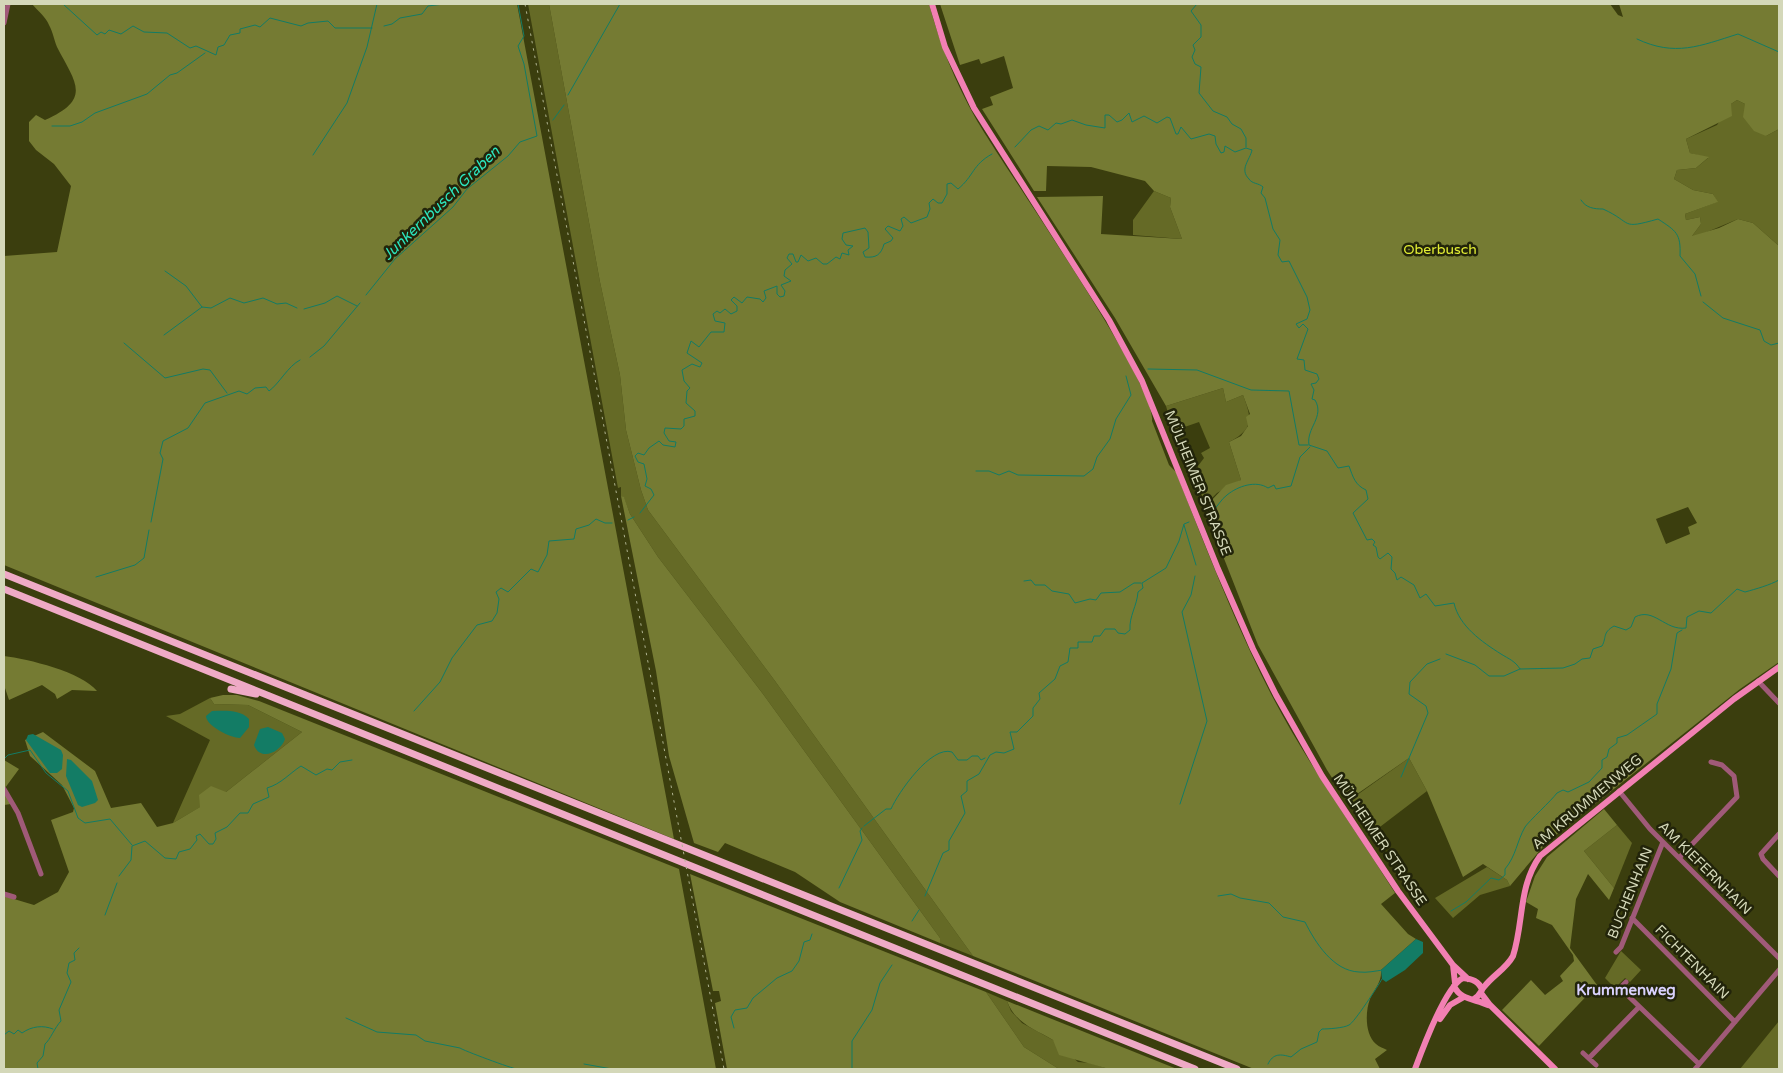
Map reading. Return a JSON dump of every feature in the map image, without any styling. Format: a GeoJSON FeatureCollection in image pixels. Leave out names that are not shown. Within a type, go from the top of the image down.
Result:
{"type":"FeatureCollection","features":[{"type":"Feature","properties":{"kind":"highway"},"geometry":{"type":"LineString","coordinates":[[4,574],[1237,1069]]}},
{"type":"Feature","properties":{"kind":"highway"},"geometry":{"type":"LineString","coordinates":[[4,589],[1195,1069]]}},
{"type":"Feature","properties":{"kind":"highway"},"geometry":{"type":"LineString","coordinates":[[231,690],[271,697]]}},
{"type":"Feature","properties":{"kind":"main road","name":"MÜLHEIMER STRASSE"},"geometry":{"type":"LineString","coordinates":[[932,4],[945,47],[974,108],[1109,320],[1142,381],[1218,569],[1253,650],[1276,695],[1322,776],[1398,891],[1453,965],[1468,979]]}},
{"type":"Feature","properties":{"kind":"main road","name":"AM KRUMMENWEG"},"geometry":{"type":"LineString","coordinates":[[1481,991],[1513,956],[1524,889],[1531,868],[1553,843],[1758,681],[1779,667]]}},
{"type":"Feature","properties":{"kind":"main road"},"geometry":{"type":"LineString","coordinates":[[1453,965],[1458,994],[1490,1006]]}},
{"type":"Feature","properties":{"kind":"main road"},"geometry":{"type":"LineString","coordinates":[[1415,1069],[1430,1030],[1455,985],[1463,978],[1477,982],[1490,980]]}},
{"type":"Feature","properties":{"kind":"main road"},"geometry":{"type":"LineString","coordinates":[[1477,982],[1490,1006],[1555,1069]]}},
{"type":"Feature","properties":{"kind":"main road"},"geometry":{"type":"LineString","coordinates":[[1474,999],[1481,991]]}},
{"type":"Feature","properties":{"kind":"main road"},"geometry":{"type":"LineString","coordinates":[[1425,1043],[1450,1006],[1464,997]]}},
{"type":"Feature","properties":{"kind":"street"},"geometry":{"type":"LineString","coordinates":[[4,23],[8,4]]}},
{"type":"Feature","properties":{"kind":"street"},"geometry":{"type":"LineString","coordinates":[[1758,681],[1779,703]]}},
{"type":"Feature","properties":{"kind":"street"},"geometry":{"type":"LineString","coordinates":[[1678,858],[1737,796],[1734,776],[1722,765],[1711,762]]}},
{"type":"Feature","properties":{"kind":"street"},"geometry":{"type":"LineString","coordinates":[[4,789],[18,813],[41,874]]}},
{"type":"Feature","properties":{"kind":"street","name":"AM KIEFERNHAIN"},"geometry":{"type":"LineString","coordinates":[[1619,791],[1678,858],[1779,958]]}},
{"type":"Feature","properties":{"kind":"street"},"geometry":{"type":"LineString","coordinates":[[1779,834],[1761,854],[1763,859],[1779,876]]}},
{"type":"Feature","properties":{"kind":"street","name":"BUCHENHAIN"},"geometry":{"type":"LineString","coordinates":[[1616,952],[1663,842]]}},
{"type":"Feature","properties":{"kind":"street"},"geometry":{"type":"LineString","coordinates":[[4,894],[14,897]]}},
{"type":"Feature","properties":{"kind":"street","name":"FICHTENHAIN"},"geometry":{"type":"LineString","coordinates":[[1632,918],[1735,1022]]}},
{"type":"Feature","properties":{"kind":"street"},"geometry":{"type":"LineString","coordinates":[[1695,1069],[1779,970]]}},
{"type":"Feature","properties":{"kind":"street"},"geometry":{"type":"LineString","coordinates":[[1613,995],[1626,982]]}},
{"type":"Feature","properties":{"kind":"street"},"geometry":{"type":"LineString","coordinates":[[1620,988],[1699,1064]]}},
{"type":"Feature","properties":{"kind":"street"},"geometry":{"type":"LineString","coordinates":[[1589,1058],[1639,1007]]}},
{"type":"Feature","properties":{"kind":"street"},"geometry":{"type":"LineString","coordinates":[[1583,1053],[1596,1065]]}},
{"type":"Feature","properties":{"kind":"green space"},"geometry":{"type":"Polygon","coordinates":[[[32,4],[517,4],[674,839],[4,565],[4,256],[57,252],[71,186],[54,164],[36,150],[29,141],[29,122],[36,115],[45,120],[70,105],[75,97],[76,89],[74,80],[57,47],[48,22],[32,4]]]}},
{"type":"Feature","properties":{"kind":"green space"},"geometry":{"type":"Polygon","coordinates":[[[528,4],[549,4],[600,282],[620,375],[626,430],[648,510],[775,681],[973,956],[940,943],[940,938],[763,694],[658,557],[630,514],[624,498],[621,496],[621,487],[618,488],[528,4]]]}},
{"type":"Feature","properties":{"kind":"green space"},"geometry":{"type":"Polygon","coordinates":[[[549,4],[929,4],[949,63],[976,119],[1076,274],[1131,366],[1147,400],[1152,421],[1169,465],[1176,472],[1233,614],[1272,696],[1316,771],[1395,893],[1381,904],[1408,934],[1416,939],[1381,970],[1379,982],[1368,1004],[1367,1023],[1372,1040],[1387,1050],[1375,1059],[1380,1069],[1254,1069],[973,956],[775,681],[648,510],[626,430],[620,375],[600,282],[549,4]]]}},
{"type":"Feature","properties":{"kind":"green space","name":"Oberbusch"},"geometry":{"type":"Polygon","coordinates":[[[940,4],[1610,4],[1618,15],[1623,17],[1619,4],[1779,4],[1779,129],[1766,136],[1754,131],[1743,117],[1745,104],[1737,100],[1731,104],[1732,116],[1686,139],[1690,153],[1709,157],[1696,168],[1677,170],[1674,179],[1693,190],[1713,194],[1718,202],[1685,214],[1686,220],[1700,217],[1701,224],[1692,236],[1719,228],[1738,219],[1753,223],[1779,246],[1779,662],[1740,689],[1547,842],[1510,886],[1507,880],[1483,864],[1463,877],[1427,791],[1409,758],[1347,801],[1327,770],[1258,645],[1203,505],[1210,502],[1226,485],[1241,480],[1229,442],[1241,436],[1248,426],[1246,417],[1250,414],[1243,395],[1226,402],[1223,388],[1166,406],[1115,318],[1037,197],[1103,196],[1101,234],[1182,239],[1170,207],[1171,198],[1154,191],[1145,181],[1091,167],[1047,166],[1046,191],[1034,191],[982,109],[993,105],[990,97],[1013,88],[1004,56],[981,64],[979,59],[960,65],[940,4]],[[1688,507],[1656,519],[1666,544],[1690,534],[1688,527],[1697,523],[1688,507]]]}},
{"type":"Feature","properties":{"kind":"green space"},"geometry":{"type":"Polygon","coordinates":[[[1737,100],[1745,104],[1766,136],[1779,129],[1779,246],[1753,223],[1738,219],[1695,237],[1692,236],[1701,224],[1700,217],[1686,220],[1685,214],[1717,202],[1713,194],[1693,190],[1674,179],[1677,170],[1696,168],[1708,158],[1690,153],[1686,139],[1717,125],[1731,104],[1737,100]]]}},
{"type":"Feature","properties":{"kind":"green space"},"geometry":{"type":"Polygon","coordinates":[[[1154,191],[1171,198],[1170,207],[1182,239],[1133,235],[1133,220],[1154,191]]]}},
{"type":"Feature","properties":{"kind":"green space"},"geometry":{"type":"Polygon","coordinates":[[[1223,388],[1226,402],[1243,395],[1248,411],[1249,423],[1247,428],[1229,442],[1241,480],[1217,493],[1206,504],[1194,479],[1199,475],[1198,466],[1204,458],[1201,453],[1210,448],[1199,422],[1173,431],[1166,406],[1223,388]]]}},
{"type":"Feature","properties":{"kind":"green space"},"geometry":{"type":"Polygon","coordinates":[[[621,496],[624,497],[630,514],[658,557],[763,694],[940,938],[940,943],[840,902],[795,872],[725,843],[718,852],[694,843],[669,756],[656,671],[621,496]]]}},
{"type":"Feature","properties":{"kind":"green space"},"geometry":{"type":"Polygon","coordinates":[[[4,656],[40,663],[67,672],[90,684],[97,691],[72,690],[57,699],[55,694],[42,685],[9,700],[4,685],[4,656]]]}},
{"type":"Feature","properties":{"kind":"green space"},"geometry":{"type":"Polygon","coordinates":[[[223,695],[237,695],[259,701],[679,869],[716,1069],[4,1069],[4,896],[34,905],[58,892],[69,872],[51,820],[73,812],[74,808],[62,785],[30,756],[25,740],[43,732],[95,771],[111,808],[141,803],[157,827],[173,823],[200,807],[199,795],[211,786],[226,792],[302,732],[248,705],[214,704],[210,698],[223,695]]]}},
{"type":"Feature","properties":{"kind":"green space"},"geometry":{"type":"Polygon","coordinates":[[[210,698],[214,704],[248,705],[302,732],[226,792],[173,823],[210,740],[166,716],[180,714],[210,698]]]}},
{"type":"Feature","properties":{"kind":"green space"},"geometry":{"type":"Polygon","coordinates":[[[1409,758],[1427,791],[1372,833],[1350,800],[1409,758]]]}},
{"type":"Feature","properties":{"kind":"green space"},"geometry":{"type":"Polygon","coordinates":[[[4,760],[19,769],[5,788],[11,804],[4,805],[4,760]]]}},
{"type":"Feature","properties":{"kind":"green space"},"geometry":{"type":"Polygon","coordinates":[[[1604,809],[1617,825],[1584,851],[1614,888],[1609,900],[1588,874],[1576,899],[1570,948],[1597,985],[1539,1046],[1502,1010],[1531,980],[1545,995],[1563,981],[1560,976],[1574,961],[1573,955],[1552,925],[1536,918],[1538,909],[1526,902],[1535,876],[1547,857],[1604,809]]]}},
{"type":"Feature","properties":{"kind":"green space"},"geometry":{"type":"Polygon","coordinates":[[[1617,825],[1632,843],[1614,888],[1584,851],[1617,825]]]}},
{"type":"Feature","properties":{"kind":"green space"},"geometry":{"type":"Polygon","coordinates":[[[1487,867],[1507,880],[1510,886],[1480,895],[1453,918],[1435,898],[1487,867]]]}},
{"type":"Feature","properties":{"kind":"green space"},"geometry":{"type":"Polygon","coordinates":[[[690,874],[986,992],[1024,1047],[1059,1069],[727,1069],[715,1003],[721,1001],[719,991],[713,991],[690,874]]]}},
{"type":"Feature","properties":{"kind":"green space"},"geometry":{"type":"Polygon","coordinates":[[[1621,951],[1641,970],[1630,982],[1625,978],[1615,988],[1605,978],[1621,951]]]}},
{"type":"Feature","properties":{"kind":"green space"},"geometry":{"type":"Polygon","coordinates":[[[986,992],[1007,1001],[1011,1011],[1022,1023],[1053,1040],[1078,1062],[1090,1063],[1109,1069],[1059,1069],[1024,1047],[986,992]]]}},
{"type":"Feature","properties":{"kind":"green space"},"geometry":{"type":"Polygon","coordinates":[[[1007,1001],[1177,1069],[1109,1069],[1059,1055],[1053,1040],[1020,1020],[1010,1009],[1007,1001]]]}},
{"type":"Feature","properties":{"kind":"green space"},"geometry":{"type":"Polygon","coordinates":[[[1779,1021],[1779,1069],[1740,1069],[1779,1021]]]}},
{"type":"Feature","properties":{"kind":"water"},"geometry":{"type":"Polygon","coordinates":[[[212,711],[232,711],[241,714],[249,719],[249,727],[240,738],[225,734],[207,720],[206,716],[212,711]]]}},
{"type":"Feature","properties":{"kind":"water"},"geometry":{"type":"Polygon","coordinates":[[[268,727],[282,733],[285,739],[283,744],[275,751],[265,754],[257,750],[254,745],[260,729],[268,727]]]}},
{"type":"Feature","properties":{"kind":"water"},"geometry":{"type":"Polygon","coordinates":[[[33,734],[61,750],[63,755],[62,769],[57,773],[50,773],[26,740],[28,735],[33,734]]]}},
{"type":"Feature","properties":{"kind":"water"},"geometry":{"type":"Polygon","coordinates":[[[67,759],[71,760],[92,781],[98,800],[95,803],[82,807],[78,805],[66,776],[67,759]]]}},
{"type":"Feature","properties":{"kind":"water"},"geometry":{"type":"Polygon","coordinates":[[[1416,939],[1423,942],[1423,953],[1405,970],[1386,982],[1382,979],[1381,970],[1416,939]]]}},
{"type":"Feature","properties":{"kind":"waterway"},"geometry":{"type":"LineString","coordinates":[[63,4],[97,35],[101,32],[105,34],[109,30],[121,34],[133,26],[144,32],[167,33],[190,48],[196,46],[216,55],[218,47],[224,45],[230,35],[240,33],[240,29],[255,25],[260,27],[270,18],[301,26],[308,23],[328,21],[335,28],[372,28]]}},
{"type":"Feature","properties":{"kind":"waterway"},"geometry":{"type":"LineString","coordinates":[[313,155],[347,103],[367,47],[377,4]]}},
{"type":"Feature","properties":{"kind":"waterway"},"geometry":{"type":"LineString","coordinates":[[384,26],[392,24],[400,18],[422,14],[428,6],[444,4]]}},
{"type":"Feature","properties":{"kind":"waterway","name":"Junkernbusch Graben"},"geometry":{"type":"LineString","coordinates":[[366,295],[395,259],[453,207],[467,189],[508,156],[520,142],[537,136],[524,64],[518,46],[524,36],[518,4]]}},
{"type":"Feature","properties":{"kind":"waterway","name":"Junkernbusch Graben"},"geometry":{"type":"LineString","coordinates":[[568,95],[620,4]]}},
{"type":"Feature","properties":{"kind":"waterway","name":"Junkernbusch Graben"},"geometry":{"type":"LineString","coordinates":[[1197,4],[1191,11],[1201,25],[1201,37],[1193,45],[1195,50],[1192,57],[1195,64],[1201,67],[1199,93],[1213,111],[1227,117],[1232,124],[1241,129],[1246,138],[1246,147]]}},
{"type":"Feature","properties":{"kind":"waterway"},"geometry":{"type":"LineString","coordinates":[[1637,39],[1663,47],[1688,48],[1738,34],[1779,52]]}},
{"type":"Feature","properties":{"kind":"waterway"},"geometry":{"type":"LineString","coordinates":[[52,126],[70,126],[82,122],[95,113],[147,94],[170,75],[177,73],[205,53]]}},
{"type":"Feature","properties":{"kind":"waterway","name":"Junkernbusch Graben"},"geometry":{"type":"LineString","coordinates":[[553,120],[564,105]]}},
{"type":"Feature","properties":{"kind":"waterway"},"geometry":{"type":"LineString","coordinates":[[1015,147],[1031,130],[1039,126],[1048,130],[1056,123],[1061,124],[1072,120],[1086,125],[1105,128],[1105,115],[1109,115],[1117,122],[1129,113],[1132,122],[1144,116],[1157,123],[1167,117],[1170,118],[1176,134],[1178,134],[1181,127],[1191,139],[1209,134],[1215,136],[1216,144],[1221,153],[1224,152],[1225,146],[1235,152],[1246,148],[1252,150],[1245,168],[1246,175],[1250,181],[1263,187],[1261,193],[1265,198],[1273,229],[1280,240],[1278,255],[1282,262],[1289,261],[1307,297],[1310,310],[1307,319],[1296,324],[1299,328],[1303,324],[1308,329],[1297,359],[1304,360],[1305,370],[1317,374],[1319,379],[1316,383],[1311,384],[1314,390],[1312,399],[1315,400],[1318,412],[1310,433],[1309,445],[1327,451],[1338,468],[1349,466],[1357,483],[1366,490],[1368,499],[1353,513],[1367,540],[1372,539],[1375,542],[1373,545],[1376,547],[1378,557],[1380,559],[1388,553],[1392,557],[1391,569],[1395,573],[1397,580],[1401,577],[1414,585],[1420,598],[1426,594],[1435,606],[1454,603],[1461,619],[1472,633],[1514,662],[1520,669],[1563,668],[1575,664],[1582,659],[1590,658],[1593,649],[1602,646],[1606,633],[1610,628],[1614,626],[1626,630],[1631,627],[1635,617],[1642,615],[1654,617],[1672,626],[1686,628],[1687,617],[1699,611],[1711,613],[1737,589],[1745,592],[1779,580]]}},
{"type":"Feature","properties":{"kind":"waterway"},"geometry":{"type":"LineString","coordinates":[[640,513],[654,495],[651,489],[645,486],[647,479],[644,464],[638,462],[635,456],[638,453],[644,455],[649,448],[659,441],[663,445],[675,447],[676,442],[669,441],[664,433],[665,428],[681,429],[684,426],[684,419],[695,416],[695,411],[686,403],[687,391],[690,388],[684,381],[682,370],[692,364],[700,367],[702,363],[687,353],[691,341],[699,347],[711,332],[724,332],[725,323],[715,321],[713,314],[717,311],[720,313],[725,309],[731,314],[737,311],[737,306],[731,300],[734,297],[742,303],[747,297],[760,299],[763,302],[766,298],[764,291],[777,286],[777,294],[780,297],[784,296],[785,291],[781,285],[791,281],[784,276],[785,270],[792,264],[787,258],[789,254],[793,254],[796,262],[798,262],[801,255],[808,261],[816,258],[823,264],[827,264],[836,257],[840,259],[842,253],[849,255],[848,250],[853,246],[846,245],[842,239],[843,233],[865,228],[868,232],[869,248],[863,252],[865,257],[877,255],[884,244],[893,238],[885,229],[888,226],[900,231],[903,226],[901,219],[904,217],[911,223],[927,217],[930,209],[929,203],[933,199],[938,203],[942,203],[947,194],[947,184],[951,183],[958,189],[977,166],[992,154]]}},
{"type":"Feature","properties":{"kind":"waterway"},"geometry":{"type":"LineString","coordinates":[[1581,200],[1588,206],[1603,209],[1628,223],[1637,224],[1658,219],[1673,230],[1680,242],[1680,256],[1695,274],[1701,296]]}},
{"type":"Feature","properties":{"kind":"waterway"},"geometry":{"type":"LineString","coordinates":[[165,271],[186,286],[202,307]]}},
{"type":"Feature","properties":{"kind":"waterway"},"geometry":{"type":"LineString","coordinates":[[304,309],[325,303],[337,296],[357,306]]}},
{"type":"Feature","properties":{"kind":"waterway"},"geometry":{"type":"LineString","coordinates":[[164,335],[202,307],[211,308],[230,298],[244,303],[263,298],[277,304],[286,303],[297,308]]}},
{"type":"Feature","properties":{"kind":"waterway"},"geometry":{"type":"LineString","coordinates":[[1703,302],[1723,318],[1760,330],[1764,341],[1771,345],[1779,343]]}},
{"type":"Feature","properties":{"kind":"waterway","name":"Junkernbusch Graben"},"geometry":{"type":"LineString","coordinates":[[310,357],[324,346],[360,303]]}},
{"type":"Feature","properties":{"kind":"waterway"},"geometry":{"type":"LineString","coordinates":[[124,343],[165,378],[203,369],[210,370],[227,393]]}},
{"type":"Feature","properties":{"kind":"waterway","name":"Junkernbusch Graben"},"geometry":{"type":"LineString","coordinates":[[151,522],[163,459],[160,453],[163,441],[188,428],[205,403],[239,391],[247,394],[255,388],[266,387],[269,391],[300,360]]}},
{"type":"Feature","properties":{"kind":"waterway"},"geometry":{"type":"LineString","coordinates":[[1148,369],[1197,370],[1251,390],[1289,391],[1299,445],[1308,445]]}},
{"type":"Feature","properties":{"kind":"waterway"},"geometry":{"type":"LineString","coordinates":[[976,471],[989,471],[999,475],[1009,471],[1018,475],[1084,476],[1093,469],[1097,457],[1110,439],[1116,419],[1131,395],[1126,376]]}},
{"type":"Feature","properties":{"kind":"waterway"},"geometry":{"type":"LineString","coordinates":[[1211,512],[1231,492],[1247,485],[1258,484],[1268,488],[1274,485],[1276,489],[1291,486],[1300,457],[1310,447]]}},
{"type":"Feature","properties":{"kind":"waterway"},"geometry":{"type":"LineString","coordinates":[[628,520],[634,517]]}},
{"type":"Feature","properties":{"kind":"waterway"},"geometry":{"type":"LineString","coordinates":[[414,711],[440,682],[452,658],[477,625],[492,621],[497,613],[499,599],[496,592],[501,588],[508,592],[531,569],[538,572],[547,555],[549,541],[574,539],[576,529],[589,525],[596,519],[605,523],[612,523]]}},
{"type":"Feature","properties":{"kind":"waterway"},"geometry":{"type":"LineString","coordinates":[[925,896],[943,853],[949,850],[949,841],[965,813],[961,796],[967,791],[967,781],[979,774],[990,755],[1014,749],[1010,732],[1017,732],[1033,716],[1033,708],[1040,699],[1039,693],[1055,679],[1060,666],[1068,662],[1070,648],[1078,648],[1078,642],[1092,642],[1094,636],[1100,636],[1105,629],[1115,629],[1118,633],[1125,634],[1130,630],[1138,592],[1143,588],[1142,583],[1166,568],[1179,541],[1184,524],[1189,522]]}},
{"type":"Feature","properties":{"kind":"waterway"},"geometry":{"type":"LineString","coordinates":[[1184,525],[1196,565]]}},
{"type":"Feature","properties":{"kind":"waterway","name":"Junkernbusch Graben"},"geometry":{"type":"LineString","coordinates":[[96,577],[135,565],[144,558],[149,530]]}},
{"type":"Feature","properties":{"kind":"waterway"},"geometry":{"type":"LineString","coordinates":[[1180,804],[1207,721],[1182,612],[1191,595],[1195,576]]}},
{"type":"Feature","properties":{"kind":"waterway"},"geometry":{"type":"LineString","coordinates":[[1024,581],[1031,580],[1035,585],[1045,585],[1052,591],[1069,594],[1075,603],[1090,599],[1096,600],[1101,593],[1120,592],[1134,583],[1141,583]]}},
{"type":"Feature","properties":{"kind":"waterway"},"geometry":{"type":"LineString","coordinates":[[1451,911],[1466,902],[1491,878],[1499,880],[1505,875],[1505,869],[1512,859],[1525,827],[1557,793],[1563,790],[1568,792],[1589,782],[1602,768],[1602,760],[1607,757],[1609,749],[1617,743],[1617,738],[1627,735],[1657,714],[1657,704],[1671,669],[1677,633],[1682,630]]}},
{"type":"Feature","properties":{"kind":"waterway"},"geometry":{"type":"LineString","coordinates":[[1446,654],[1475,665],[1489,676],[1504,676],[1520,669]]}},
{"type":"Feature","properties":{"kind":"waterway"},"geometry":{"type":"LineString","coordinates":[[1401,777],[1428,713],[1426,706],[1409,694],[1410,682],[1427,664],[1440,659]]}},
{"type":"Feature","properties":{"kind":"waterway"},"geometry":{"type":"LineString","coordinates":[[4,759],[8,755],[30,750],[46,773],[68,791],[78,818],[85,823],[110,819],[132,845]]}},
{"type":"Feature","properties":{"kind":"waterway"},"geometry":{"type":"LineString","coordinates":[[864,826],[886,809],[891,809],[916,772],[935,756],[944,752],[952,752],[958,760],[967,760],[972,756],[978,756],[981,760],[985,758]]}},
{"type":"Feature","properties":{"kind":"waterway"},"geometry":{"type":"LineString","coordinates":[[119,876],[131,860],[132,846],[145,841],[165,858],[176,859],[179,852],[190,849],[197,840],[196,836],[200,834],[209,844],[213,844],[216,839],[215,833],[227,827],[240,813],[248,813],[253,804],[269,797],[267,788],[281,781],[301,766],[316,775],[327,769],[332,770],[340,762],[352,760]]}},
{"type":"Feature","properties":{"kind":"waterway"},"geometry":{"type":"LineString","coordinates":[[839,888],[862,840],[860,831],[862,828]]}},
{"type":"Feature","properties":{"kind":"waterway"},"geometry":{"type":"LineString","coordinates":[[105,915],[117,883]]}},
{"type":"Feature","properties":{"kind":"waterway"},"geometry":{"type":"LineString","coordinates":[[1218,896],[1231,894],[1240,898],[1269,903],[1283,917],[1305,922],[1326,954],[1341,967],[1359,972],[1383,970]]}},
{"type":"Feature","properties":{"kind":"waterway"},"geometry":{"type":"LineString","coordinates":[[912,921],[919,910]]}},
{"type":"Feature","properties":{"kind":"waterway"},"geometry":{"type":"LineString","coordinates":[[734,1028],[731,1017],[735,1010],[747,1008],[753,998],[777,978],[792,971],[799,961],[804,942],[810,940],[812,934]]}},
{"type":"Feature","properties":{"kind":"waterway"},"geometry":{"type":"LineString","coordinates":[[38,1069],[37,1063],[43,1056],[45,1044],[61,1021],[59,1010],[71,982],[67,973],[69,963],[75,960],[74,953],[79,948]]}},
{"type":"Feature","properties":{"kind":"waterway"},"geometry":{"type":"LineString","coordinates":[[852,1069],[852,1041],[872,1010],[880,983],[892,965]]}},
{"type":"Feature","properties":{"kind":"waterway"},"geometry":{"type":"LineString","coordinates":[[1268,1064],[1275,1056],[1291,1057],[1301,1049],[1317,1042],[1319,1032],[1322,1029],[1340,1028],[1352,1023],[1382,979]]}},
{"type":"Feature","properties":{"kind":"waterway"},"geometry":{"type":"LineString","coordinates":[[346,1018],[377,1032],[416,1035],[425,1041],[460,1048],[513,1068],[533,1069]]}},
{"type":"Feature","properties":{"kind":"waterway"},"geometry":{"type":"LineString","coordinates":[[4,1035],[9,1031],[14,1034],[18,1030],[22,1033],[38,1027],[53,1029]]}},
{"type":"Feature","properties":{"kind":"waterway"},"geometry":{"type":"LineString","coordinates":[[584,1064],[612,1069]]}},
{"type":"Feature","properties":{"kind":"railway"},"geometry":{"type":"LineString","coordinates":[[525,4],[724,1069]]}},
{"type":"Feature","properties":{"kind":"district","name":"Krummenweg"},"geometry":{"type":"Point","coordinates":[1626,990]}}]}
